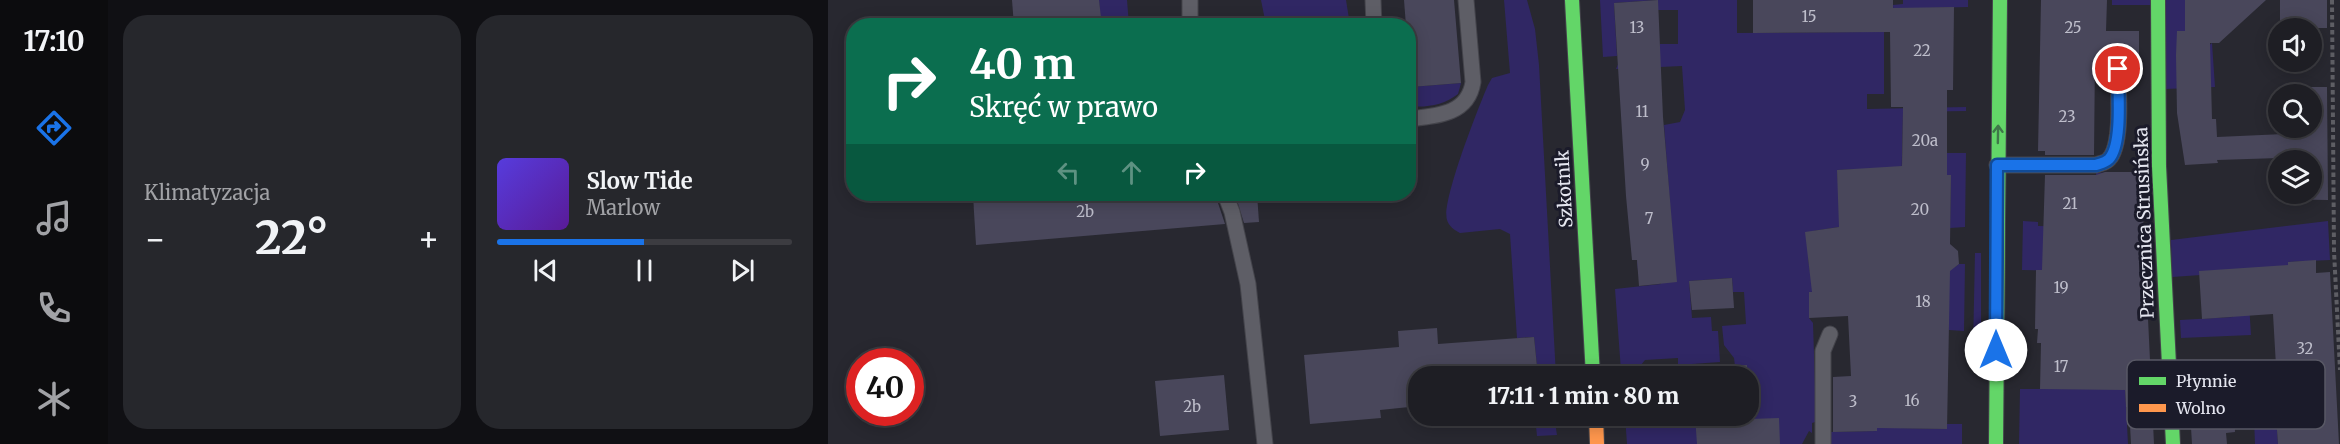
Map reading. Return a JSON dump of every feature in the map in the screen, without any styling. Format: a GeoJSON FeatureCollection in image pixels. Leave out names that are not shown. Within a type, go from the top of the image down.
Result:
{"type":"FeatureCollection","features":[{"type":"Feature","properties":{"kind":"street","name":"Szkotnik"},"geometry":{"type":"LineString","coordinates":[[1572,0],[1592,366]]}},
{"type":"Feature","properties":{"kind":"street"},"geometry":{"type":"LineString","coordinates":[[1996,444],[2000,0]]}},
{"type":"Feature","properties":{"kind":"street","name":"Przecznica Strusińska"},"geometry":{"type":"LineString","coordinates":[[2158,0],[2157,73],[2162,262],[2168,360]]}},
{"type":"Feature","properties":{"kind":"street"},"geometry":{"type":"LineString","coordinates":[[1596,426],[1597,444]]}},
{"type":"Feature","properties":{"kind":"street","name":"Przecznica Strusińska"},"geometry":{"type":"LineString","coordinates":[[2172,429],[2173,444]]}},
{"type":"Feature","properties":{"kind":"lane"},"geometry":{"type":"LineString","coordinates":[[1190,0],[1190,18]]}},
{"type":"Feature","properties":{"kind":"lane"},"geometry":{"type":"LineString","coordinates":[[1373,0],[1374,18]]}},
{"type":"Feature","properties":{"kind":"lane"},"geometry":{"type":"LineString","coordinates":[[1416,118],[1433,116],[1458,108],[1472,92],[1466,0]]}},
{"type":"Feature","properties":{"kind":"lane"},"geometry":{"type":"LineString","coordinates":[[1997,165],[2096,165],[2106,162],[2111,157],[2118,133],[2118,69]]}},
{"type":"Feature","properties":{"kind":"lane"},"geometry":{"type":"LineString","coordinates":[[1228,201],[1248,284],[1265,444]]}},
{"type":"Feature","properties":{"kind":"lane"},"geometry":{"type":"LineString","coordinates":[[1823,444],[1823,351],[1830,334]]}},
{"type":"Feature","properties":{"kind":"lane"},"geometry":{"type":"LineString","coordinates":[[1589,444],[1597,444]]}},
{"type":"Feature","properties":{"kind":"path"},"geometry":{"type":"LineString","coordinates":[[2332,0],[2334,251],[2340,370]]}},
{"type":"Feature","properties":{"kind":"shaded area"},"geometry":{"type":"Polygon","coordinates":[[[1099,0],[1127,0],[1128,18],[1100,18],[1099,0]]]}},
{"type":"Feature","properties":{"kind":"shaded area"},"geometry":{"type":"Polygon","coordinates":[[[1261,0],[1346,0],[1349,18],[1265,18],[1261,0]]]}},
{"type":"Feature","properties":{"kind":"shaded area"},"geometry":{"type":"Polygon","coordinates":[[[1504,0],[1527,0],[1535,29],[1539,65],[1555,366],[1537,366],[1534,337],[1517,338],[1510,234],[1500,229],[1460,233],[1452,228],[1447,220],[1455,175],[1488,85],[1492,78],[1510,73],[1504,0]]]}},
{"type":"Feature","properties":{"kind":"shaded area"},"geometry":{"type":"Polygon","coordinates":[[[1600,0],[1657,0],[1614,3],[1617,56],[1603,57],[1600,0]]]}},
{"type":"Feature","properties":{"kind":"shaded area"},"geometry":{"type":"Polygon","coordinates":[[[1657,0],[1737,0],[1737,33],[1865,32],[1865,0],[1868,0],[1869,27],[1894,26],[1893,5],[1903,4],[1903,0],[1968,0],[1968,7],[1927,8],[1926,27],[1884,30],[1884,94],[1867,94],[1867,109],[1966,107],[1966,111],[1903,112],[1901,199],[1890,199],[1890,219],[1869,219],[1868,181],[1860,181],[1860,169],[1837,170],[1838,182],[1850,182],[1853,188],[1852,225],[1813,231],[1816,257],[1808,258],[1810,272],[1834,270],[1836,291],[1809,292],[1809,318],[1813,323],[1816,418],[1812,423],[1812,433],[1809,431],[1802,444],[1627,444],[1626,426],[1759,426],[1759,366],[1735,366],[1734,358],[1724,345],[1722,326],[1746,324],[1744,292],[1733,292],[1732,278],[1689,281],[1692,318],[1711,317],[1712,331],[1718,331],[1720,362],[1678,365],[1678,358],[1645,360],[1640,366],[1621,366],[1615,289],[1661,284],[1660,270],[1638,271],[1637,260],[1674,257],[1664,125],[1680,122],[1685,110],[1682,66],[1616,69],[1619,62],[1660,59],[1660,44],[1678,44],[1678,10],[1658,10],[1657,0]]]}},
{"type":"Feature","properties":{"kind":"shaded area"},"geometry":{"type":"Polygon","coordinates":[[[2112,0],[2151,0],[2151,5],[2112,5],[2112,0]]]}},
{"type":"Feature","properties":{"kind":"shaded area"},"geometry":{"type":"Polygon","coordinates":[[[2164,0],[2185,0],[2205,49],[2212,43],[2215,87],[2165,89],[2164,0]]]}},
{"type":"Feature","properties":{"kind":"shaded area"},"geometry":{"type":"Polygon","coordinates":[[[1461,83],[1458,94],[1447,101],[1416,107],[1416,87],[1461,83]]]}},
{"type":"Feature","properties":{"kind":"shaded area"},"geometry":{"type":"Polygon","coordinates":[[[1947,153],[1966,153],[1965,227],[1950,228],[1951,175],[1947,175],[1947,153]]]}},
{"type":"Feature","properties":{"kind":"shaded area"},"geometry":{"type":"Polygon","coordinates":[[[2122,172],[2119,270],[2128,444],[2019,444],[2020,389],[2082,389],[2091,271],[2022,270],[2023,221],[2038,222],[2038,226],[2095,227],[2096,173],[2122,172]]]}},
{"type":"Feature","properties":{"kind":"shaded area"},"geometry":{"type":"Polygon","coordinates":[[[2328,221],[2330,260],[2288,262],[2289,291],[2247,272],[2251,335],[2181,338],[2180,320],[2233,317],[2230,273],[2172,277],[2171,240],[2328,221]]]}},
{"type":"Feature","properties":{"kind":"shaded area"},"geometry":{"type":"Polygon","coordinates":[[[1975,253],[1981,253],[1981,350],[1973,349],[1975,253]]]}},
{"type":"Feature","properties":{"kind":"shaded area"},"geometry":{"type":"Polygon","coordinates":[[[1965,264],[1964,331],[1949,330],[1949,270],[1935,268],[1955,267],[1965,264]]]}},
{"type":"Feature","properties":{"kind":"shaded area"},"geometry":{"type":"Polygon","coordinates":[[[1876,415],[1899,428],[1947,429],[1947,424],[1962,424],[1962,444],[1830,444],[1829,432],[1876,431],[1876,415]]]}},
{"type":"Feature","properties":{"kind":"shaded area"},"geometry":{"type":"Polygon","coordinates":[[[1536,426],[1556,426],[1557,435],[1537,436],[1536,426]]]}},
{"type":"Feature","properties":{"kind":"shaded area"},"geometry":{"type":"Polygon","coordinates":[[[2254,429],[2277,429],[2278,444],[2255,444],[2254,429]]]}},
{"type":"Feature","properties":{"kind":"building"},"geometry":{"type":"Polygon","coordinates":[[[1012,0],[1099,0],[1101,18],[1013,18],[1012,0]]]}},
{"type":"Feature","properties":{"kind":"building"},"geometry":{"type":"Polygon","coordinates":[[[1404,0],[1454,0],[1461,83],[1416,87],[1416,18],[1405,18],[1404,0]]]}},
{"type":"Feature","properties":{"kind":"building"},"geometry":{"type":"Polygon","coordinates":[[[1658,0],[1663,117],[1677,282],[1639,286],[1637,260],[1632,260],[1626,196],[1614,3],[1658,0]]]}},
{"type":"Feature","properties":{"kind":"building"},"geometry":{"type":"Polygon","coordinates":[[[1753,0],[1893,0],[1893,8],[1954,7],[1953,90],[1947,90],[1947,175],[1951,175],[1950,244],[1958,251],[1959,264],[1950,271],[1947,429],[1877,428],[1877,431],[1833,432],[1833,377],[1851,376],[1848,316],[1809,318],[1809,292],[1812,292],[1805,232],[1839,227],[1837,170],[1902,166],[1903,107],[1891,107],[1890,32],[1753,33],[1753,0]]]}},
{"type":"Feature","properties":{"kind":"building"},"geometry":{"type":"Polygon","coordinates":[[[2041,0],[2107,0],[2106,31],[2139,31],[2139,57],[2095,56],[2094,155],[2045,155],[2045,151],[2038,151],[2041,0]]]}},
{"type":"Feature","properties":{"kind":"building"},"geometry":{"type":"Polygon","coordinates":[[[2185,0],[2266,0],[2219,43],[2210,43],[2212,119],[2216,119],[2217,137],[2268,135],[2268,138],[2322,138],[2322,87],[2327,87],[2328,200],[2322,200],[2322,150],[2268,150],[2268,158],[2217,160],[2218,163],[2185,165],[2177,113],[2176,55],[2177,31],[2185,31],[2185,0]]]}},
{"type":"Feature","properties":{"kind":"building"},"geometry":{"type":"Polygon","coordinates":[[[2280,0],[2327,0],[2327,28],[2322,28],[2322,18],[2280,18],[2280,0]]]}},
{"type":"Feature","properties":{"kind":"building"},"geometry":{"type":"Polygon","coordinates":[[[2105,172],[2141,172],[2150,360],[2127,360],[2127,407],[2125,390],[2040,389],[2041,343],[2037,343],[2038,329],[2035,329],[2036,270],[2042,270],[2045,175],[2096,175],[2105,172]]]}},
{"type":"Feature","properties":{"kind":"building"},"geometry":{"type":"Polygon","coordinates":[[[973,201],[1217,201],[1225,224],[976,245],[973,201]]]}},
{"type":"Feature","properties":{"kind":"building"},"geometry":{"type":"Polygon","coordinates":[[[1237,201],[1258,201],[1259,222],[1244,223],[1237,201]]]}},
{"type":"Feature","properties":{"kind":"building"},"geometry":{"type":"Polygon","coordinates":[[[2316,260],[2316,273],[2330,272],[2339,444],[2278,444],[2277,429],[2325,429],[2325,360],[2276,360],[2273,314],[2202,319],[2199,271],[2288,265],[2288,262],[2316,260]]]}},
{"type":"Feature","properties":{"kind":"building"},"geometry":{"type":"Polygon","coordinates":[[[1732,278],[1734,308],[1692,310],[1689,281],[1732,278]]]}},
{"type":"Feature","properties":{"kind":"building"},"geometry":{"type":"Polygon","coordinates":[[[1437,328],[1438,344],[1534,337],[1537,366],[1408,366],[1408,407],[1380,410],[1381,418],[1310,424],[1304,355],[1399,347],[1398,331],[1437,328]]]}},
{"type":"Feature","properties":{"kind":"building"},"geometry":{"type":"Polygon","coordinates":[[[1224,375],[1229,430],[1160,436],[1155,381],[1224,375]]]}},
{"type":"Feature","properties":{"kind":"building"},"geometry":{"type":"Polygon","coordinates":[[[1779,418],[1780,444],[1697,444],[1696,426],[1759,426],[1759,419],[1779,418]]]}},
{"type":"Feature","properties":{"kind":"building"},"geometry":{"type":"Polygon","coordinates":[[[2130,429],[2153,429],[2154,444],[2131,444],[2130,429]]]}},
{"type":"Feature","properties":{"kind":"building"},"geometry":{"type":"Polygon","coordinates":[[[2191,429],[2235,429],[2235,432],[2226,433],[2227,444],[2192,444],[2191,429]]]}},
{"type":"Feature","properties":{"kind":"traffic: fast"},"geometry":{"type":"LineString","coordinates":[[1572,0],[1592,366]]}},
{"type":"Feature","properties":{"kind":"traffic: fast"},"geometry":{"type":"LineString","coordinates":[[1996,444],[2000,0]]}},
{"type":"Feature","properties":{"kind":"traffic: fast"},"geometry":{"type":"LineString","coordinates":[[2158,0],[2159,166],[2169,360]]}},
{"type":"Feature","properties":{"kind":"traffic: fast"},"geometry":{"type":"LineString","coordinates":[[2172,429],[2173,444]]}},
{"type":"Feature","properties":{"kind":"traffic: slow"},"geometry":{"type":"LineString","coordinates":[[1596,426],[1597,444]]}},
{"type":"Feature","properties":{"kind":"route"},"geometry":{"type":"LineString","coordinates":[[1996,350],[1997,165],[2096,165],[2106,162],[2111,157],[2118,133],[2118,69]]}}]}
